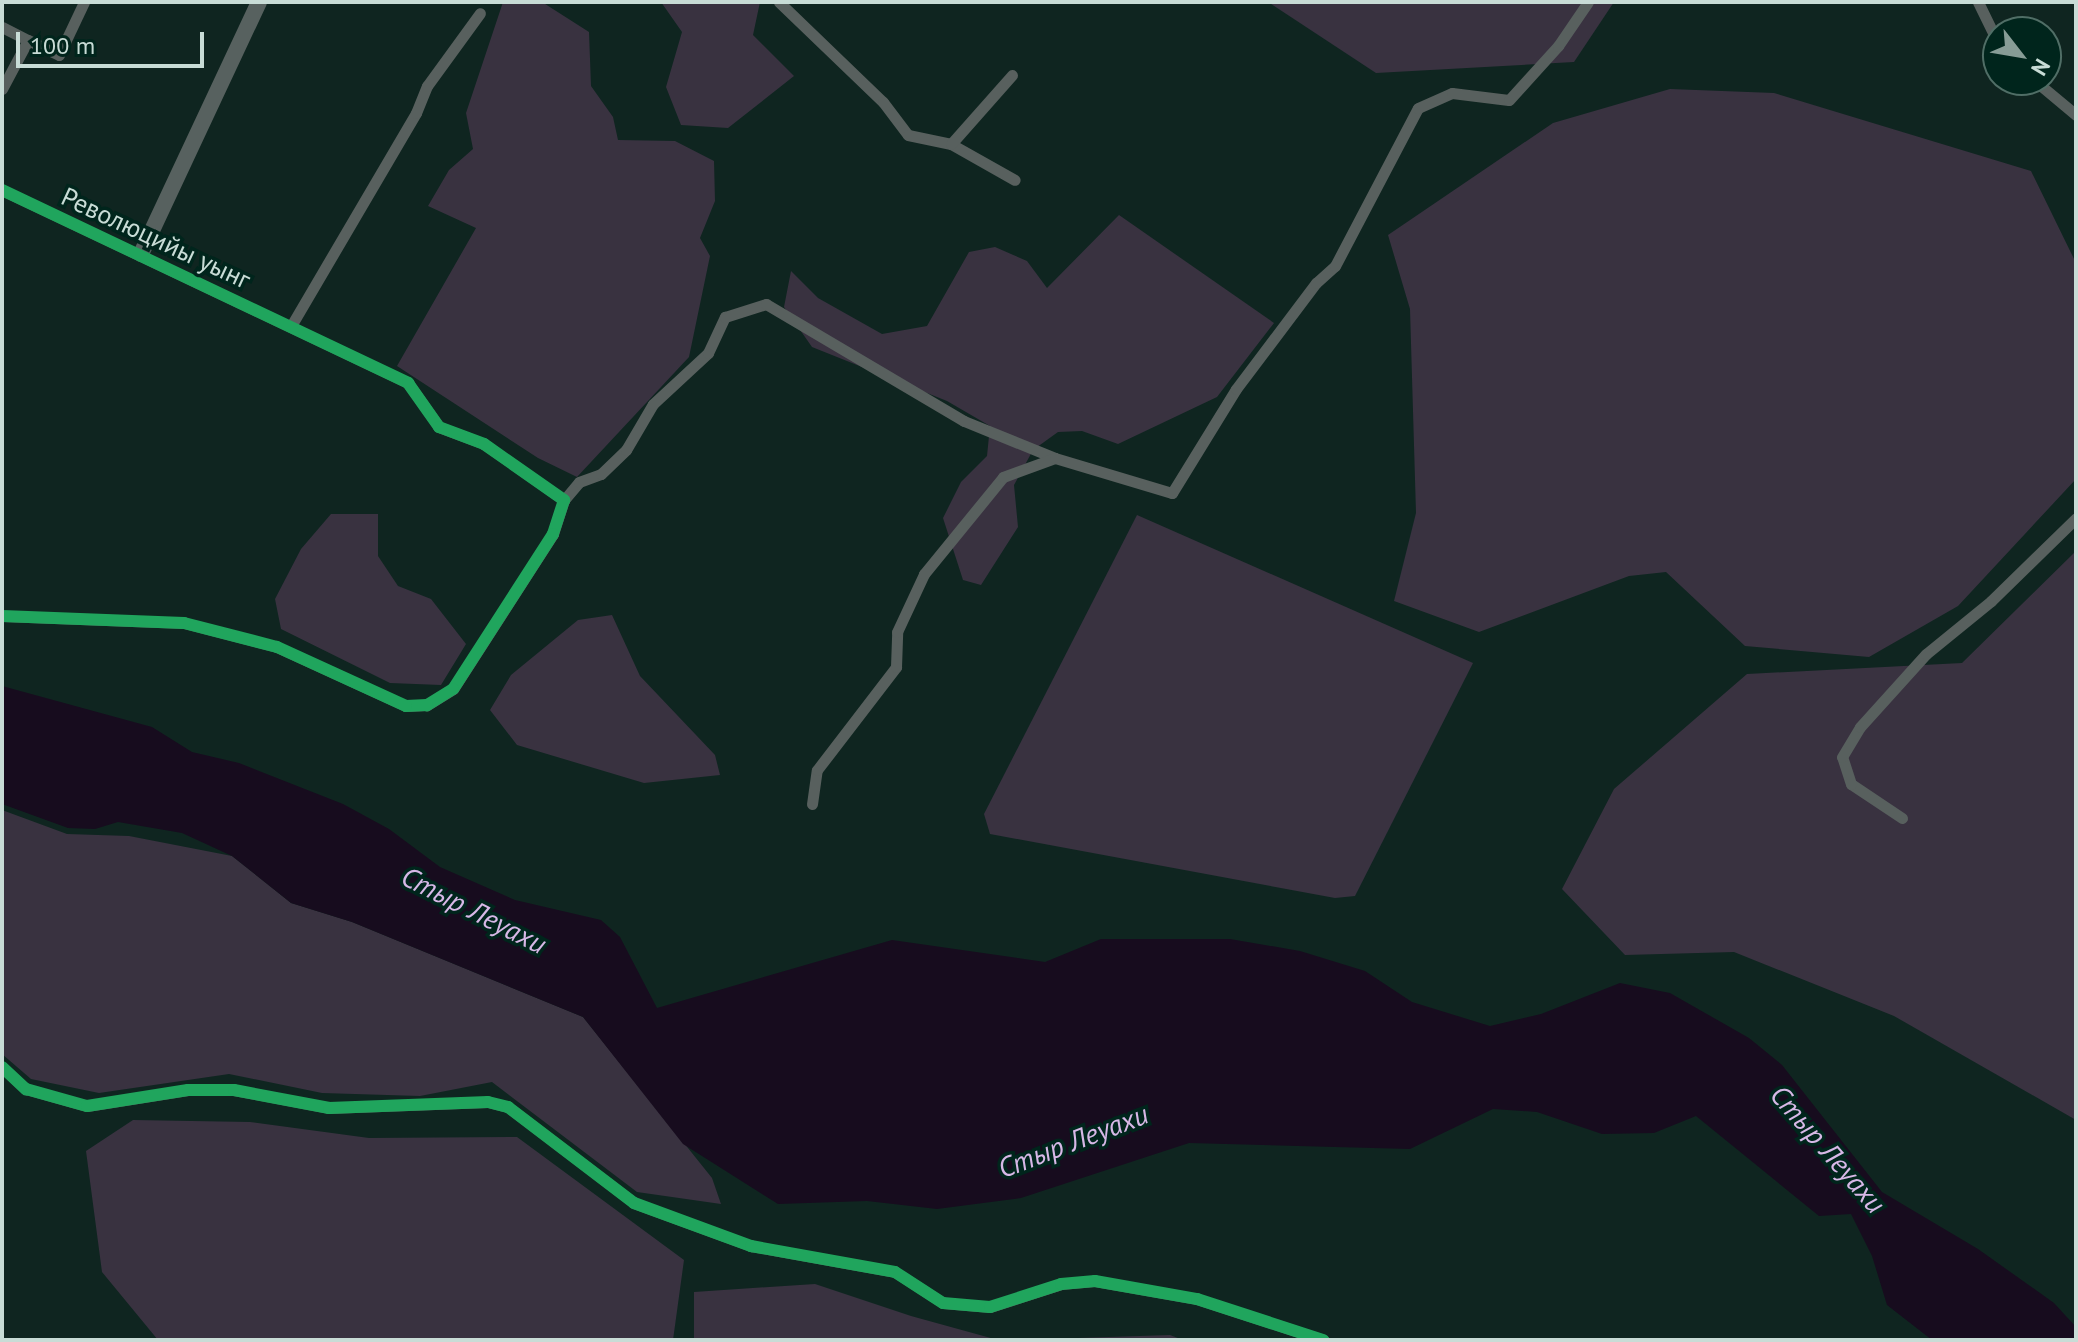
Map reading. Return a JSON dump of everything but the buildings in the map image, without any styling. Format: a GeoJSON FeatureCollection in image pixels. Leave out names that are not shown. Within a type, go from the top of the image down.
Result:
{"type":"FeatureCollection","features":[{"type":"Feature","properties":{"kind":"street"},"geometry":{"type":"LineString","coordinates":[[2,27],[59,55],[84,2]]}},
{"type":"Feature","properties":{"kind":"street"},"geometry":{"type":"LineString","coordinates":[[141,254],[259,2]]}},
{"type":"Feature","properties":{"kind":"street"},"geometry":{"type":"LineString","coordinates":[[779,2],[883,102],[908,135],[951,144],[1015,180]]}},
{"type":"Feature","properties":{"kind":"street"},"geometry":{"type":"LineString","coordinates":[[2,616],[184,623],[277,647],[406,706],[427,705],[453,689],[553,534],[564,500],[579,482],[601,474],[626,450],[653,404],[708,353],[725,317],[766,304],[964,421],[1055,458],[1172,493],[1236,389],[1316,283],[1335,266],[1418,108],[1452,93],[1509,100],[1558,46],[1588,2]]}},
{"type":"Feature","properties":{"kind":"street"},"geometry":{"type":"LineString","coordinates":[[291,326],[416,113],[427,86],[480,13]]}},
{"type":"Feature","properties":{"kind":"street"},"geometry":{"type":"LineString","coordinates":[[2,89],[28,40]]}},
{"type":"Feature","properties":{"kind":"street"},"geometry":{"type":"LineString","coordinates":[[951,144],[1012,75]]}},
{"type":"Feature","properties":{"kind":"street"},"geometry":{"type":"LineString","coordinates":[[2053,96],[2076,115]]}},
{"type":"Feature","properties":{"kind":"street","name":"Революцийы уынг"},"geometry":{"type":"LineString","coordinates":[[2,190],[408,383],[439,427],[484,444],[564,500]]}},
{"type":"Feature","properties":{"kind":"street"},"geometry":{"type":"LineString","coordinates":[[812,804],[817,770],[896,667],[897,632],[924,574],[1003,477],[1055,458]]}},
{"type":"Feature","properties":{"kind":"street"},"geometry":{"type":"LineString","coordinates":[[1902,818],[1851,784],[1842,757],[1860,727],[1926,654],[1991,601],[2076,518]]}},
{"type":"Feature","properties":{"kind":"street"},"geometry":{"type":"LineString","coordinates":[[2,1067],[26,1089],[87,1106],[188,1090],[234,1090],[329,1108],[488,1102],[508,1107],[634,1203],[751,1246],[895,1272],[943,1303],[990,1307],[1061,1284],[1095,1281],[1197,1299],[1323,1340]]}},
{"type":"Feature","properties":{"kind":"shaded area"},"geometry":{"type":"Polygon","coordinates":[[[503,2],[542,2],[589,32],[591,86],[613,117],[618,140],[675,141],[714,161],[715,201],[700,238],[710,256],[689,357],[577,477],[538,458],[397,366],[476,228],[428,206],[449,170],[473,149],[466,113],[503,2]]]}},
{"type":"Feature","properties":{"kind":"shaded area"},"geometry":{"type":"Polygon","coordinates":[[[661,2],[760,2],[753,35],[794,76],[728,128],[681,125],[666,87],[682,32],[661,2]]]}},
{"type":"Feature","properties":{"kind":"shaded area"},"geometry":{"type":"Polygon","coordinates":[[[1268,2],[1614,2],[1574,62],[1376,73],[1268,2]]]}},
{"type":"Feature","properties":{"kind":"shaded area"},"geometry":{"type":"Polygon","coordinates":[[[1670,89],[1774,93],[2031,171],[2076,263],[2076,479],[1958,606],[1869,657],[1745,646],[1666,572],[1629,576],[1479,632],[1394,601],[1416,513],[1410,309],[1388,235],[1553,123],[1670,89]]]}},
{"type":"Feature","properties":{"kind":"shaded area"},"geometry":{"type":"Polygon","coordinates":[[[1119,215],[1274,323],[1217,397],[1118,444],[1082,431],[1058,432],[1033,450],[1014,485],[1018,527],[981,585],[963,580],[943,518],[961,482],[987,456],[990,426],[947,401],[812,347],[784,307],[791,271],[818,298],[882,334],[927,326],[969,252],[995,247],[1027,261],[1047,288],[1119,215]]]}},
{"type":"Feature","properties":{"kind":"shaded area"},"geometry":{"type":"Polygon","coordinates":[[[331,514],[378,514],[378,556],[398,586],[431,599],[466,644],[441,685],[390,683],[281,629],[275,599],[301,549],[331,514]]]}},
{"type":"Feature","properties":{"kind":"shaded area"},"geometry":{"type":"Polygon","coordinates":[[[1137,515],[1473,663],[1355,896],[1335,898],[990,834],[984,814],[1137,515]]]}},
{"type":"Feature","properties":{"kind":"shaded area"},"geometry":{"type":"Polygon","coordinates":[[[2076,551],[2076,1120],[1894,1016],[1734,952],[1625,955],[1562,889],[1614,789],[1747,674],[1962,663],[2076,551]]]}},
{"type":"Feature","properties":{"kind":"shaded area"},"geometry":{"type":"Polygon","coordinates":[[[612,615],[640,676],[715,755],[720,775],[644,783],[517,745],[490,710],[511,675],[578,620],[612,615]]]}},
{"type":"Feature","properties":{"kind":"shaded area"},"geometry":{"type":"Polygon","coordinates":[[[2,810],[67,834],[129,836],[232,856],[291,903],[352,922],[583,1017],[712,1178],[721,1204],[637,1192],[492,1082],[420,1096],[322,1093],[229,1074],[99,1093],[31,1079],[2,1054],[2,810]]]}},
{"type":"Feature","properties":{"kind":"shaded area"},"geometry":{"type":"Polygon","coordinates":[[[133,1120],[250,1122],[369,1138],[517,1137],[684,1260],[673,1340],[158,1340],[102,1272],[86,1151],[133,1120]]]}},
{"type":"Feature","properties":{"kind":"shaded area"},"geometry":{"type":"Polygon","coordinates":[[[815,1284],[911,1316],[998,1340],[694,1340],[694,1292],[815,1284]]]}},
{"type":"Feature","properties":{"kind":"shaded area"},"geometry":{"type":"Polygon","coordinates":[[[1170,1335],[1183,1340],[1014,1340],[1170,1335]]]}},
{"type":"Feature","properties":{"kind":"water","name":"Стыр Леуахи"},"geometry":{"type":"Polygon","coordinates":[[[2,686],[152,727],[192,752],[239,763],[343,804],[389,829],[440,867],[515,900],[601,920],[620,937],[657,1008],[892,940],[1045,962],[1101,939],[1230,939],[1300,951],[1365,971],[1412,1002],[1490,1026],[1541,1014],[1620,983],[1670,993],[1749,1038],[1782,1065],[1882,1192],[1978,1249],[2054,1303],[2076,1327],[2076,1340],[1932,1340],[1887,1305],[1872,1256],[1851,1214],[1819,1216],[1696,1116],[1654,1133],[1602,1134],[1537,1112],[1493,1109],[1410,1149],[1189,1143],[1021,1198],[937,1209],[867,1201],[778,1204],[683,1144],[583,1017],[352,922],[291,903],[232,856],[182,833],[118,822],[95,829],[68,828],[2,804],[2,686]]]}},
{"type":"Feature","properties":{"kind":"cycle path"},"geometry":{"type":"LineString","coordinates":[[2,190],[408,383],[439,427],[484,444],[564,500],[553,534],[453,689],[427,705],[406,706],[277,647],[184,623],[2,616]]}},
{"type":"Feature","properties":{"kind":"cycle path"},"geometry":{"type":"LineString","coordinates":[[2,1067],[26,1089],[87,1106],[188,1090],[234,1090],[329,1108],[488,1102],[508,1107],[634,1203],[751,1246],[895,1272],[943,1303],[990,1307],[1061,1284],[1095,1281],[1197,1299],[1323,1340]]}}]}
